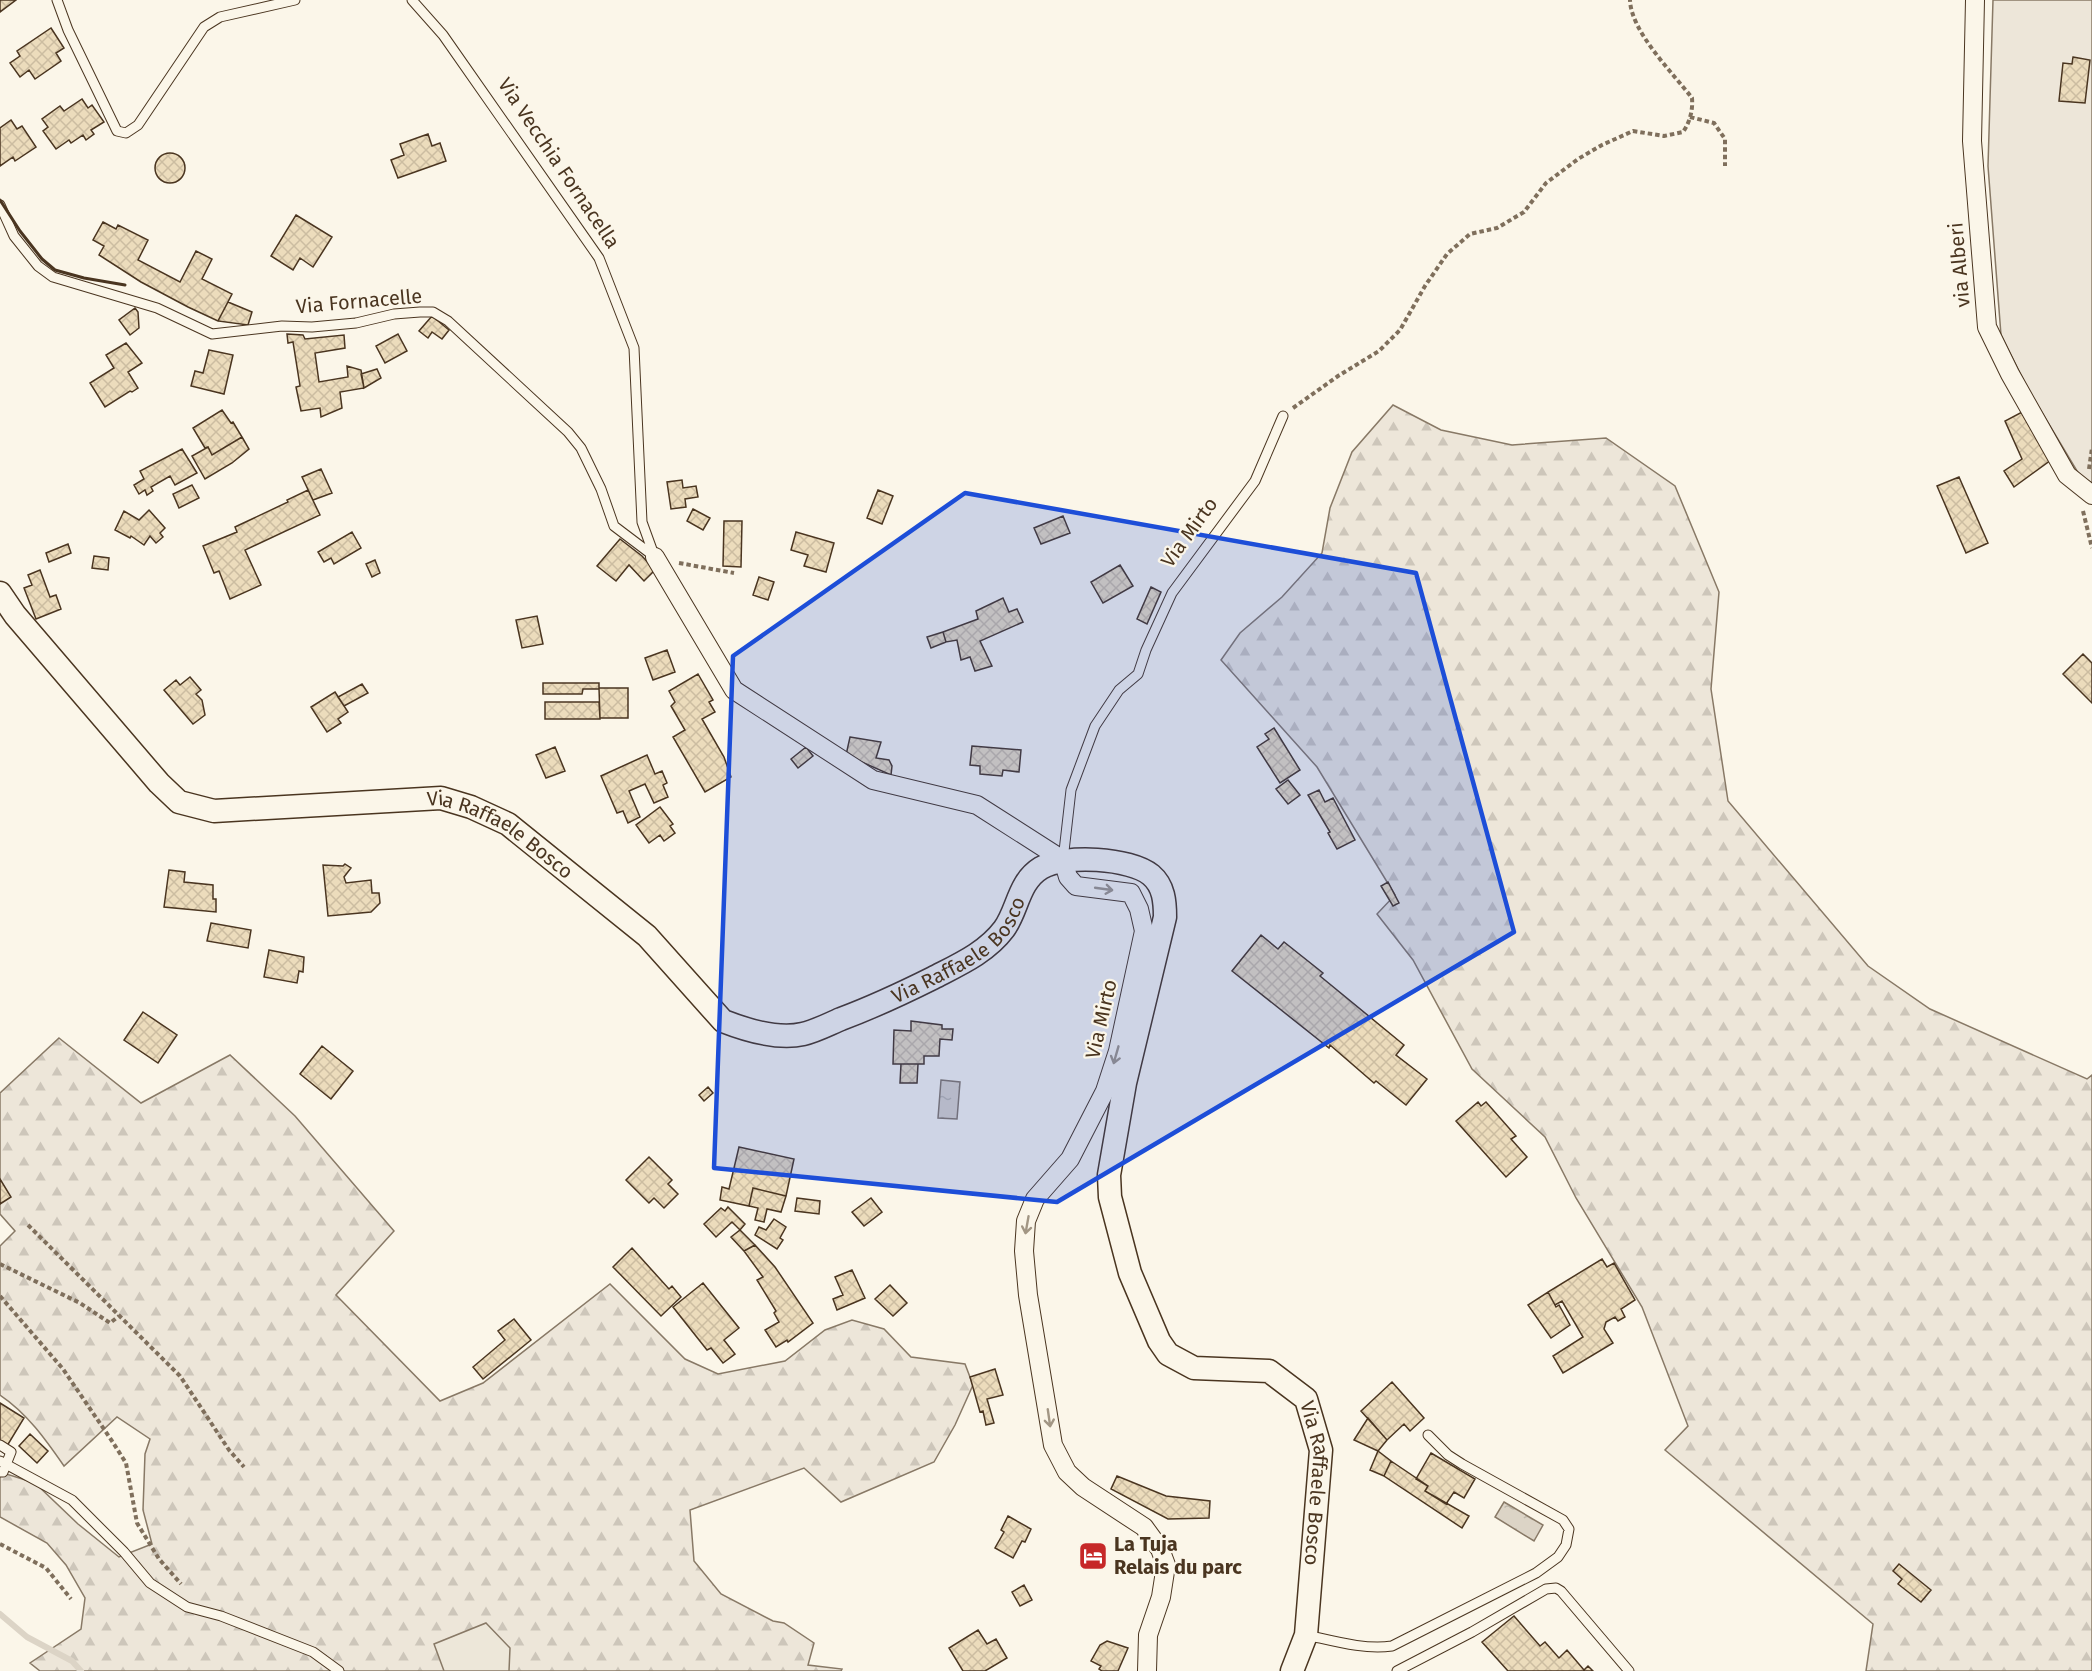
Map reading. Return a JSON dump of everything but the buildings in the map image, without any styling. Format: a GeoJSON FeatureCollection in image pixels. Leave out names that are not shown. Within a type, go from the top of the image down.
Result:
{"type":"FeatureCollection","features":[{"type":"Feature","properties":{"kind":"street","name":"via Alberi"},"geometry":{"type":"LineString","coordinates":[[1975,0],[1972,141],[1987,327],[2010,375],[2067,475],[2092,495]]}},
{"type":"Feature","properties":{"kind":"street","name":"Via Vecchia Fornacella"},"geometry":{"type":"LineString","coordinates":[[655,557],[734,690],[873,780],[977,805],[1064,860]]}},
{"type":"Feature","properties":{"kind":"street","name":"Via Raffaele Bosco"},"geometry":{"type":"LineString","coordinates":[[0,593],[22,624],[159,783],[179,802],[214,811],[441,798],[471,807],[508,824],[647,936],[723,1021],[739,1027],[784,1035],[803,1034],[886,1001],[966,961],[984,949],[1005,928],[1022,889],[1040,868],[1064,860],[1118,862],[1143,870],[1152,876],[1159,885],[1165,900],[1165,917],[1125,1083],[1109,1175],[1110,1197],[1130,1273],[1159,1341],[1168,1354],[1194,1368],[1269,1371],[1306,1400],[1321,1450],[1306,1635],[1292,1671]]}},
{"type":"Feature","properties":{"kind":"street","name":"Via Mirto"},"geometry":{"type":"LineString","coordinates":[[1064,860],[1068,877],[1076,886],[1131,893],[1139,909],[1144,931],[1118,1051],[1105,1091],[1070,1159],[1035,1199],[1026,1221],[1024,1251],[1027,1284],[1053,1445],[1066,1472],[1083,1487],[1144,1527],[1160,1550],[1166,1565],[1161,1597],[1148,1635],[1148,1671]]}},
{"type":"Feature","properties":{"kind":"lane"},"geometry":{"type":"LineString","coordinates":[[57,0],[68,30],[117,131],[126,133],[138,125],[204,27],[220,17],[295,0]]}},
{"type":"Feature","properties":{"kind":"lane","name":"Via Vecchia Fornacella"},"geometry":{"type":"LineString","coordinates":[[412,0],[443,34],[599,258],[634,348],[642,522],[655,557]]}},
{"type":"Feature","properties":{"kind":"lane","name":"Via Fornacelle"},"geometry":{"type":"LineString","coordinates":[[0,205],[14,236],[39,266],[53,277],[157,308],[213,334],[282,326],[312,327],[356,323],[394,314],[433,312],[448,321],[568,432],[581,448],[596,478],[614,526],[655,557]]}},
{"type":"Feature","properties":{"kind":"lane","name":"Via Mirto"},"geometry":{"type":"LineString","coordinates":[[1064,860],[1071,790],[1095,726],[1119,690],[1138,674],[1146,650],[1172,593],[1255,481],[1283,416]]}},
{"type":"Feature","properties":{"kind":"lane"},"geometry":{"type":"LineString","coordinates":[[1306,1635],[1358,1646],[1392,1646],[1536,1573],[1558,1557],[1566,1545],[1569,1529],[1563,1520],[1462,1464],[1448,1455],[1428,1436]]}},
{"type":"Feature","properties":{"kind":"lane"},"geometry":{"type":"LineString","coordinates":[[0,1445],[11,1452],[2,1465],[72,1500],[124,1552],[150,1583],[187,1607],[221,1616],[313,1652],[339,1671]]}},
{"type":"Feature","properties":{"kind":"lane"},"geometry":{"type":"LineString","coordinates":[[1397,1671],[1472,1632],[1546,1589],[1556,1588],[1629,1671]]}},
{"type":"Feature","properties":{"kind":"path"},"geometry":{"type":"LineString","coordinates":[[1283,416],[1310,394],[1379,351],[1400,330],[1425,286],[1447,254],[1470,234],[1497,228],[1524,212],[1546,183],[1578,159],[1602,145],[1633,131],[1664,136],[1683,132],[1690,117],[1692,98],[1651,46],[1634,20],[1630,0]]}},
{"type":"Feature","properties":{"kind":"path"},"geometry":{"type":"LineString","coordinates":[[1690,117],[1714,123],[1725,140],[1725,166]]}},
{"type":"Feature","properties":{"kind":"path"},"geometry":{"type":"LineString","coordinates":[[2078,483],[2092,548]]}},
{"type":"Feature","properties":{"kind":"path"},"geometry":{"type":"LineString","coordinates":[[655,557],[709,570],[734,573]]}},
{"type":"Feature","properties":{"kind":"path"},"geometry":{"type":"LineString","coordinates":[[28,1225],[180,1376],[229,1450],[244,1467]]}},
{"type":"Feature","properties":{"kind":"path"},"geometry":{"type":"LineString","coordinates":[[0,1264],[80,1303],[110,1323],[119,1316]]}},
{"type":"Feature","properties":{"kind":"path"},"geometry":{"type":"LineString","coordinates":[[0,1296],[63,1369],[112,1441],[126,1463],[137,1523],[159,1558],[189,1591]]}},
{"type":"Feature","properties":{"kind":"path"},"geometry":{"type":"LineString","coordinates":[[0,1544],[46,1568],[70,1599]]}},
{"type":"Feature","properties":{"kind":"highlighted area"},"geometry":{"type":"Polygon","coordinates":[[[965,493],[1416,573],[1514,932],[1057,1202],[714,1168],[733,656],[965,493]]]}},
{"type":"Feature","properties":{"kind":"green space"},"geometry":{"type":"Polygon","coordinates":[[[1993,0],[2092,0],[2092,483],[2080,476],[2029,391],[2001,335],[1988,166],[1993,0]]]}},
{"type":"Feature","properties":{"kind":"green space"},"geometry":{"type":"Polygon","coordinates":[[[1393,405],[1441,430],[1512,445],[1606,438],[1675,486],[1719,592],[1711,689],[1728,801],[1868,966],[1930,1009],[2087,1079],[2092,1075],[2092,1671],[1866,1671],[1873,1624],[1665,1450],[1688,1426],[1642,1307],[1576,1198],[1545,1137],[1472,1069],[1413,960],[1377,914],[1395,895],[1317,767],[1221,660],[1240,633],[1282,597],[1322,553],[1330,508],[1352,452],[1393,405]]]}},
{"type":"Feature","properties":{"kind":"green space"},"geometry":{"type":"Polygon","coordinates":[[[59,1038],[141,1103],[230,1055],[295,1116],[394,1231],[336,1295],[440,1401],[483,1383],[610,1284],[685,1359],[718,1374],[785,1361],[825,1330],[852,1320],[884,1329],[911,1357],[965,1364],[973,1385],[955,1425],[934,1462],[841,1502],[804,1468],[690,1510],[694,1561],[721,1594],[773,1621],[784,1623],[814,1643],[808,1665],[842,1669],[841,1671],[40,1671],[30,1663],[81,1629],[85,1598],[66,1565],[47,1543],[0,1517],[0,1472],[35,1483],[78,1524],[119,1557],[152,1544],[143,1510],[145,1454],[150,1439],[117,1417],[64,1466],[27,1419],[0,1395],[0,1246],[15,1231],[0,1214],[0,1093],[59,1038]]]}},
{"type":"Feature","properties":{"kind":"shaded area"},"geometry":{"type":"Polygon","coordinates":[[[486,1623],[510,1648],[509,1671],[444,1671],[434,1644],[486,1623]]]}},
{"type":"Feature","properties":{"kind":"water"},"geometry":{"type":"Polygon","coordinates":[[[941,1080],[960,1082],[957,1119],[938,1118],[941,1080]]]}},
{"type":"Feature","properties":{"kind":"water"},"geometry":{"type":"Polygon","coordinates":[[[1504,1502],[1543,1525],[1534,1541],[1495,1517],[1504,1502]]]}},
{"type":"Feature","properties":{"kind":"waterway"},"geometry":{"type":"LineString","coordinates":[[0,1614],[27,1637],[72,1661],[81,1671]]}},
{"type":"Feature","properties":{"kind":"wall"},"geometry":{"type":"LineString","coordinates":[[0,200],[20,231],[42,259],[55,270],[125,285]]}},
{"type":"Feature","properties":{"kind":"place","name":"La Tuja Relais du parc"},"geometry":{"type":"Point","coordinates":[1093,1556]}}]}
